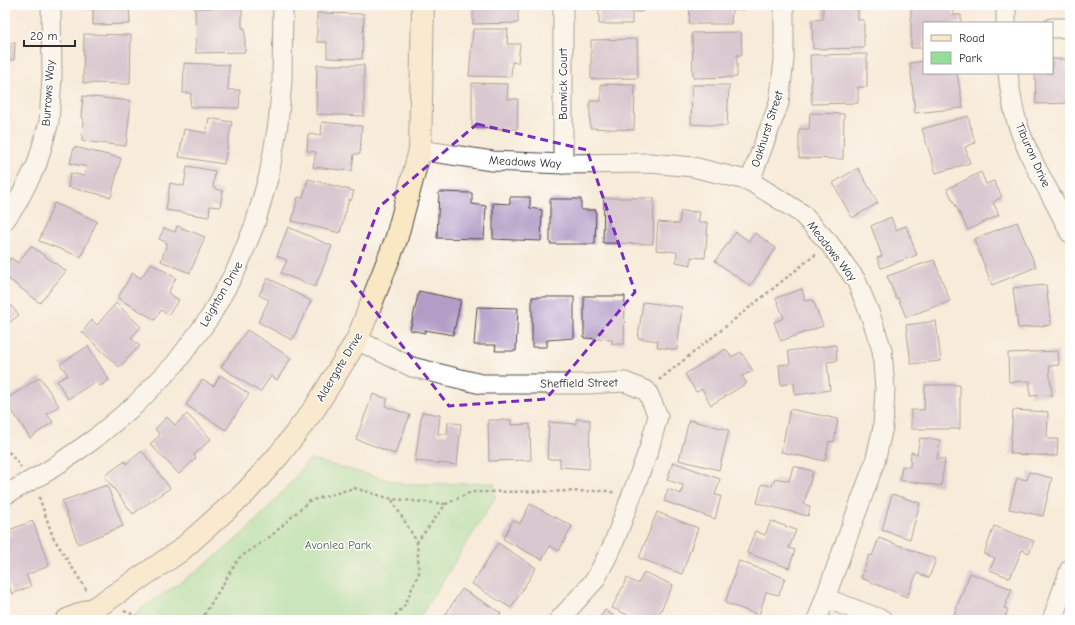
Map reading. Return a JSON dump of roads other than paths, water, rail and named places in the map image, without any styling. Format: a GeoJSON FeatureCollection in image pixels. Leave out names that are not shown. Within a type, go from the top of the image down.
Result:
{"type":"FeatureCollection","features":[{"type":"Feature","properties":{"kind":"street","name":"Burrows Way"},"geometry":{"type":"LineString","coordinates":[[5,220],[17,203],[37,164],[49,122],[52,77],[51,5]]}},
{"type":"Feature","properties":{"kind":"street","name":"Leighton Drive"},"geometry":{"type":"LineString","coordinates":[[5,495],[48,471],[93,440],[135,405],[175,364],[210,317],[237,268],[255,224],[269,176],[278,124],[282,81],[282,5]]}},
{"type":"Feature","properties":{"kind":"street","name":"Aldergate Drive"},"geometry":{"type":"LineString","coordinates":[[67,620],[98,614],[180,551],[246,492],[279,455],[315,408],[357,340],[396,240],[420,150],[423,5]]}},
{"type":"Feature","properties":{"kind":"street","name":"Barwick Court"},"geometry":{"type":"LineString","coordinates":[[563,5],[563,164]]}},
{"type":"Feature","properties":{"kind":"street","name":"Oakhurst Street"},"geometry":{"type":"LineString","coordinates":[[750,181],[779,103],[784,60],[784,5]]}},
{"type":"Feature","properties":{"kind":"street"},"geometry":{"type":"LineString","coordinates":[[1006,5],[1006,22]]}},
{"type":"Feature","properties":{"kind":"street"},"geometry":{"type":"LineString","coordinates":[[1053,28],[1070,28]]}},
{"type":"Feature","properties":{"kind":"street","name":"Tiburon Drive"},"geometry":{"type":"LineString","coordinates":[[1008,74],[1010,95],[1018,125],[1035,165],[1070,233]]}},
{"type":"Feature","properties":{"kind":"street","name":"Meadows Way"},"geometry":{"type":"LineString","coordinates":[[420,150],[492,161],[563,164],[650,163],[693,167],[750,181],[801,213],[829,243],[856,280],[870,314],[882,350],[885,389],[883,427],[875,462],[817,620]]}},
{"type":"Feature","properties":{"kind":"street","name":"Sheffield Street"},"geometry":{"type":"LineString","coordinates":[[357,340],[412,367],[481,384],[587,384],[625,382],[647,391],[658,416],[649,449],[613,545],[595,580],[559,620]]}},
{"type":"Feature","properties":{"kind":"street"},"geometry":{"type":"LineString","coordinates":[[1052,620],[1070,570]]}},
{"type":"Feature","properties":{"kind":"street"},"geometry":{"type":"LineString","coordinates":[[825,598],[883,620]]}},
{"type":"Feature","properties":{"kind":"park label","name":"Avonlea Park"},"geometry":{"type":"Point","coordinates":[338,545]}}]}
